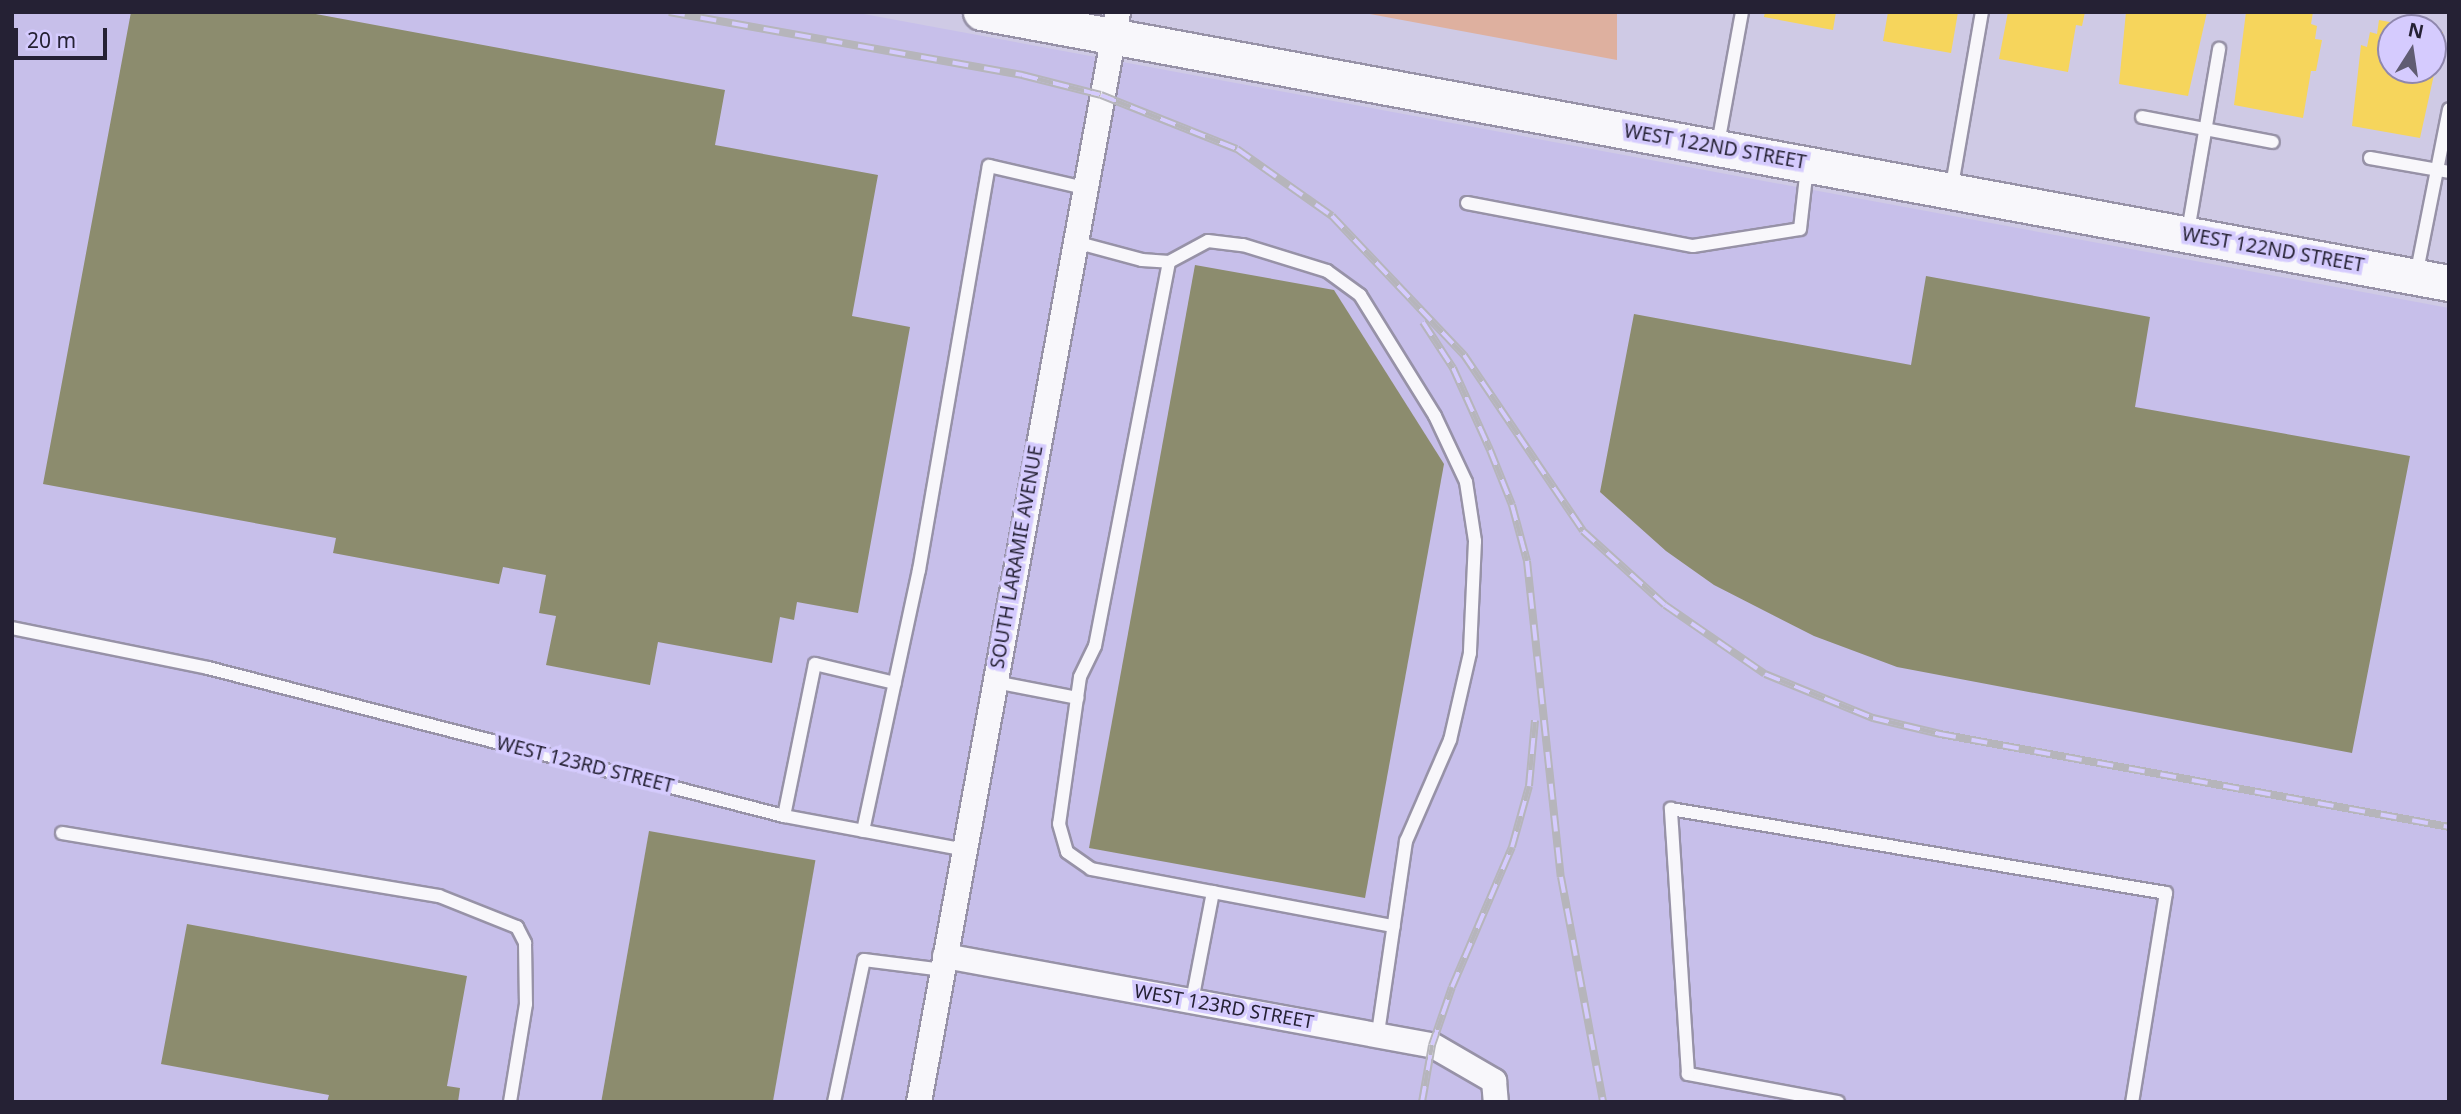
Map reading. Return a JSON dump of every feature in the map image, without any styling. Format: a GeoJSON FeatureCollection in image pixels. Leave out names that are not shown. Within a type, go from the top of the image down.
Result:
{"type":"FeatureCollection","features":[{"type":"Feature","properties":{"kind":"street","name":"WEST 122ND STREET"},"geometry":{"type":"LineString","coordinates":[[981,12],[1116,24],[1717,148],[2432,280]]}},
{"type":"Feature","properties":{"kind":"street","name":"SOUTH LARAMIE AVENUE"},"geometry":{"type":"LineString","coordinates":[[919,1102],[1074,242],[1116,24]]}},
{"type":"Feature","properties":{"kind":"street","name":"WEST 123RD STREET"},"geometry":{"type":"LineString","coordinates":[[944,963],[1192,1001],[1432,1045],[1495,1091]]}},
{"type":"Feature","properties":{"kind":"lane"},"geometry":{"type":"LineString","coordinates":[[1717,148],[1742,12]]}},
{"type":"Feature","properties":{"kind":"lane"},"geometry":{"type":"LineString","coordinates":[[1951,191],[1982,12]]}},
{"type":"Feature","properties":{"kind":"lane"},"geometry":{"type":"LineString","coordinates":[[2187,235],[2218,50]]}},
{"type":"Feature","properties":{"kind":"lane"},"geometry":{"type":"LineString","coordinates":[[2432,280],[2449,109]]}},
{"type":"Feature","properties":{"kind":"lane"},"geometry":{"type":"LineString","coordinates":[[2143,117],[2273,142]]}},
{"type":"Feature","properties":{"kind":"lane"},"geometry":{"type":"LineString","coordinates":[[2370,158],[2443,171]]}},
{"type":"Feature","properties":{"kind":"lane"},"geometry":{"type":"LineString","coordinates":[[1467,203],[1693,246],[1800,229],[1807,164]]}},
{"type":"Feature","properties":{"kind":"lane"},"geometry":{"type":"LineString","coordinates":[[863,831],[895,682],[989,166],[1084,188]]}},
{"type":"Feature","properties":{"kind":"lane"},"geometry":{"type":"LineString","coordinates":[[1074,242],[1142,260],[1168,262],[1208,241],[1243,245],[1328,271],[1360,295],[1435,416],[1466,482],[1475,541],[1469,653],[1450,740],[1406,841],[1378,1034]]}},
{"type":"Feature","properties":{"kind":"lane"},"geometry":{"type":"LineString","coordinates":[[1168,262],[1095,646],[1080,677],[1059,824],[1067,852],[1091,869],[1394,926]]}},
{"type":"Feature","properties":{"kind":"lane","name":"WEST 123RD STREET"},"geometry":{"type":"LineString","coordinates":[[12,628],[208,668],[784,816],[965,850]]}},
{"type":"Feature","properties":{"kind":"lane"},"geometry":{"type":"LineString","coordinates":[[784,816],[815,664],[895,682]]}},
{"type":"Feature","properties":{"kind":"lane"},"geometry":{"type":"LineString","coordinates":[[995,682],[1077,698]]}},
{"type":"Feature","properties":{"kind":"lane"},"geometry":{"type":"LineString","coordinates":[[1838,1102],[1688,1074],[1671,810],[2166,893],[2132,1102]]}},
{"type":"Feature","properties":{"kind":"lane"},"geometry":{"type":"LineString","coordinates":[[62,833],[439,896],[517,927],[525,943],[526,1004],[510,1102]]}},
{"type":"Feature","properties":{"kind":"lane"},"geometry":{"type":"LineString","coordinates":[[1192,1001],[1213,892]]}},
{"type":"Feature","properties":{"kind":"lane"},"geometry":{"type":"LineString","coordinates":[[834,1102],[864,960],[944,963]]}},
{"type":"Feature","properties":{"kind":"shaded area"},"geometry":{"type":"Polygon","coordinates":[[[12,12],[853,12],[2449,308],[2449,1102],[12,1102],[12,12]]]}},
{"type":"Feature","properties":{"kind":"shaded area"},"geometry":{"type":"Polygon","coordinates":[[[1359,12],[1617,12],[1617,60],[1359,12]]]}},
{"type":"Feature","properties":{"kind":"building: Homes"},"geometry":{"type":"Polygon","coordinates":[[[1765,12],[1836,12],[1833,30],[1764,17],[1765,12]]]}},
{"type":"Feature","properties":{"kind":"building: Homes"},"geometry":{"type":"Polygon","coordinates":[[[1888,12],[1958,12],[1951,53],[1883,41],[1888,12]]]}},
{"type":"Feature","properties":{"kind":"building: Homes"},"geometry":{"type":"Polygon","coordinates":[[[2008,12],[2085,12],[2082,26],[2076,25],[2068,72],[1999,59],[2008,12]]]}},
{"type":"Feature","properties":{"kind":"building: Homes"},"geometry":{"type":"Polygon","coordinates":[[[2126,12],[2207,12],[2188,96],[2119,84],[2126,12]]]}},
{"type":"Feature","properties":{"kind":"building: Homes"},"geometry":{"type":"Polygon","coordinates":[[[2246,12],[2313,12],[2311,24],[2317,26],[2315,39],[2322,40],[2316,71],[2311,71],[2303,118],[2234,105],[2246,12]]]}},
{"type":"Feature","properties":{"kind":"building: Homes"},"geometry":{"type":"Polygon","coordinates":[[[2370,32],[2377,34],[2377,84],[2432,84],[2420,138],[2352,126],[2361,45],[2367,47],[2370,32]]]}},
{"type":"Feature","properties":{"kind":"building: Industry"},"geometry":{"type":"Polygon","coordinates":[[[131,12],[305,12],[725,90],[715,145],[878,175],[852,316],[910,327],[858,613],[797,602],[794,620],[780,617],[772,663],[658,642],[650,685],[546,665],[556,616],[539,613],[546,575],[503,567],[499,584],[333,553],[336,538],[43,484],[131,12]]]}},
{"type":"Feature","properties":{"kind":"building: Industry"},"geometry":{"type":"Polygon","coordinates":[[[1195,265],[1334,290],[1444,464],[1365,898],[1089,848],[1195,265]]]}},
{"type":"Feature","properties":{"kind":"building: Industry"},"geometry":{"type":"Polygon","coordinates":[[[1926,276],[2150,317],[2135,407],[2410,456],[2352,753],[1897,667],[1814,636],[1714,585],[1666,551],[1600,492],[1634,314],[1911,365],[1926,276]]]}},
{"type":"Feature","properties":{"kind":"building: Industry"},"geometry":{"type":"Polygon","coordinates":[[[649,831],[815,860],[773,1102],[601,1102],[649,831]]]}},
{"type":"Feature","properties":{"kind":"building: Industry"},"geometry":{"type":"Polygon","coordinates":[[[187,924],[467,976],[447,1086],[460,1088],[458,1102],[327,1102],[329,1095],[161,1064],[187,924]]]}},
{"type":"Feature","properties":{"kind":"railway"},"geometry":{"type":"LineString","coordinates":[[669,12],[1022,75],[1101,95],[1237,149],[1332,216],[1464,355],[1583,531],[1665,605],[1765,674],[1873,718],[1940,734],[2449,827]]}},
{"type":"Feature","properties":{"kind":"railway"},"geometry":{"type":"LineString","coordinates":[[1423,322],[1453,368],[1490,450],[1512,505],[1527,561],[1561,877],[1603,1102]]}},
{"type":"Feature","properties":{"kind":"railway"},"geometry":{"type":"LineString","coordinates":[[1422,1102],[1432,1045],[1452,987],[1512,847],[1529,786],[1535,720]]}}]}
